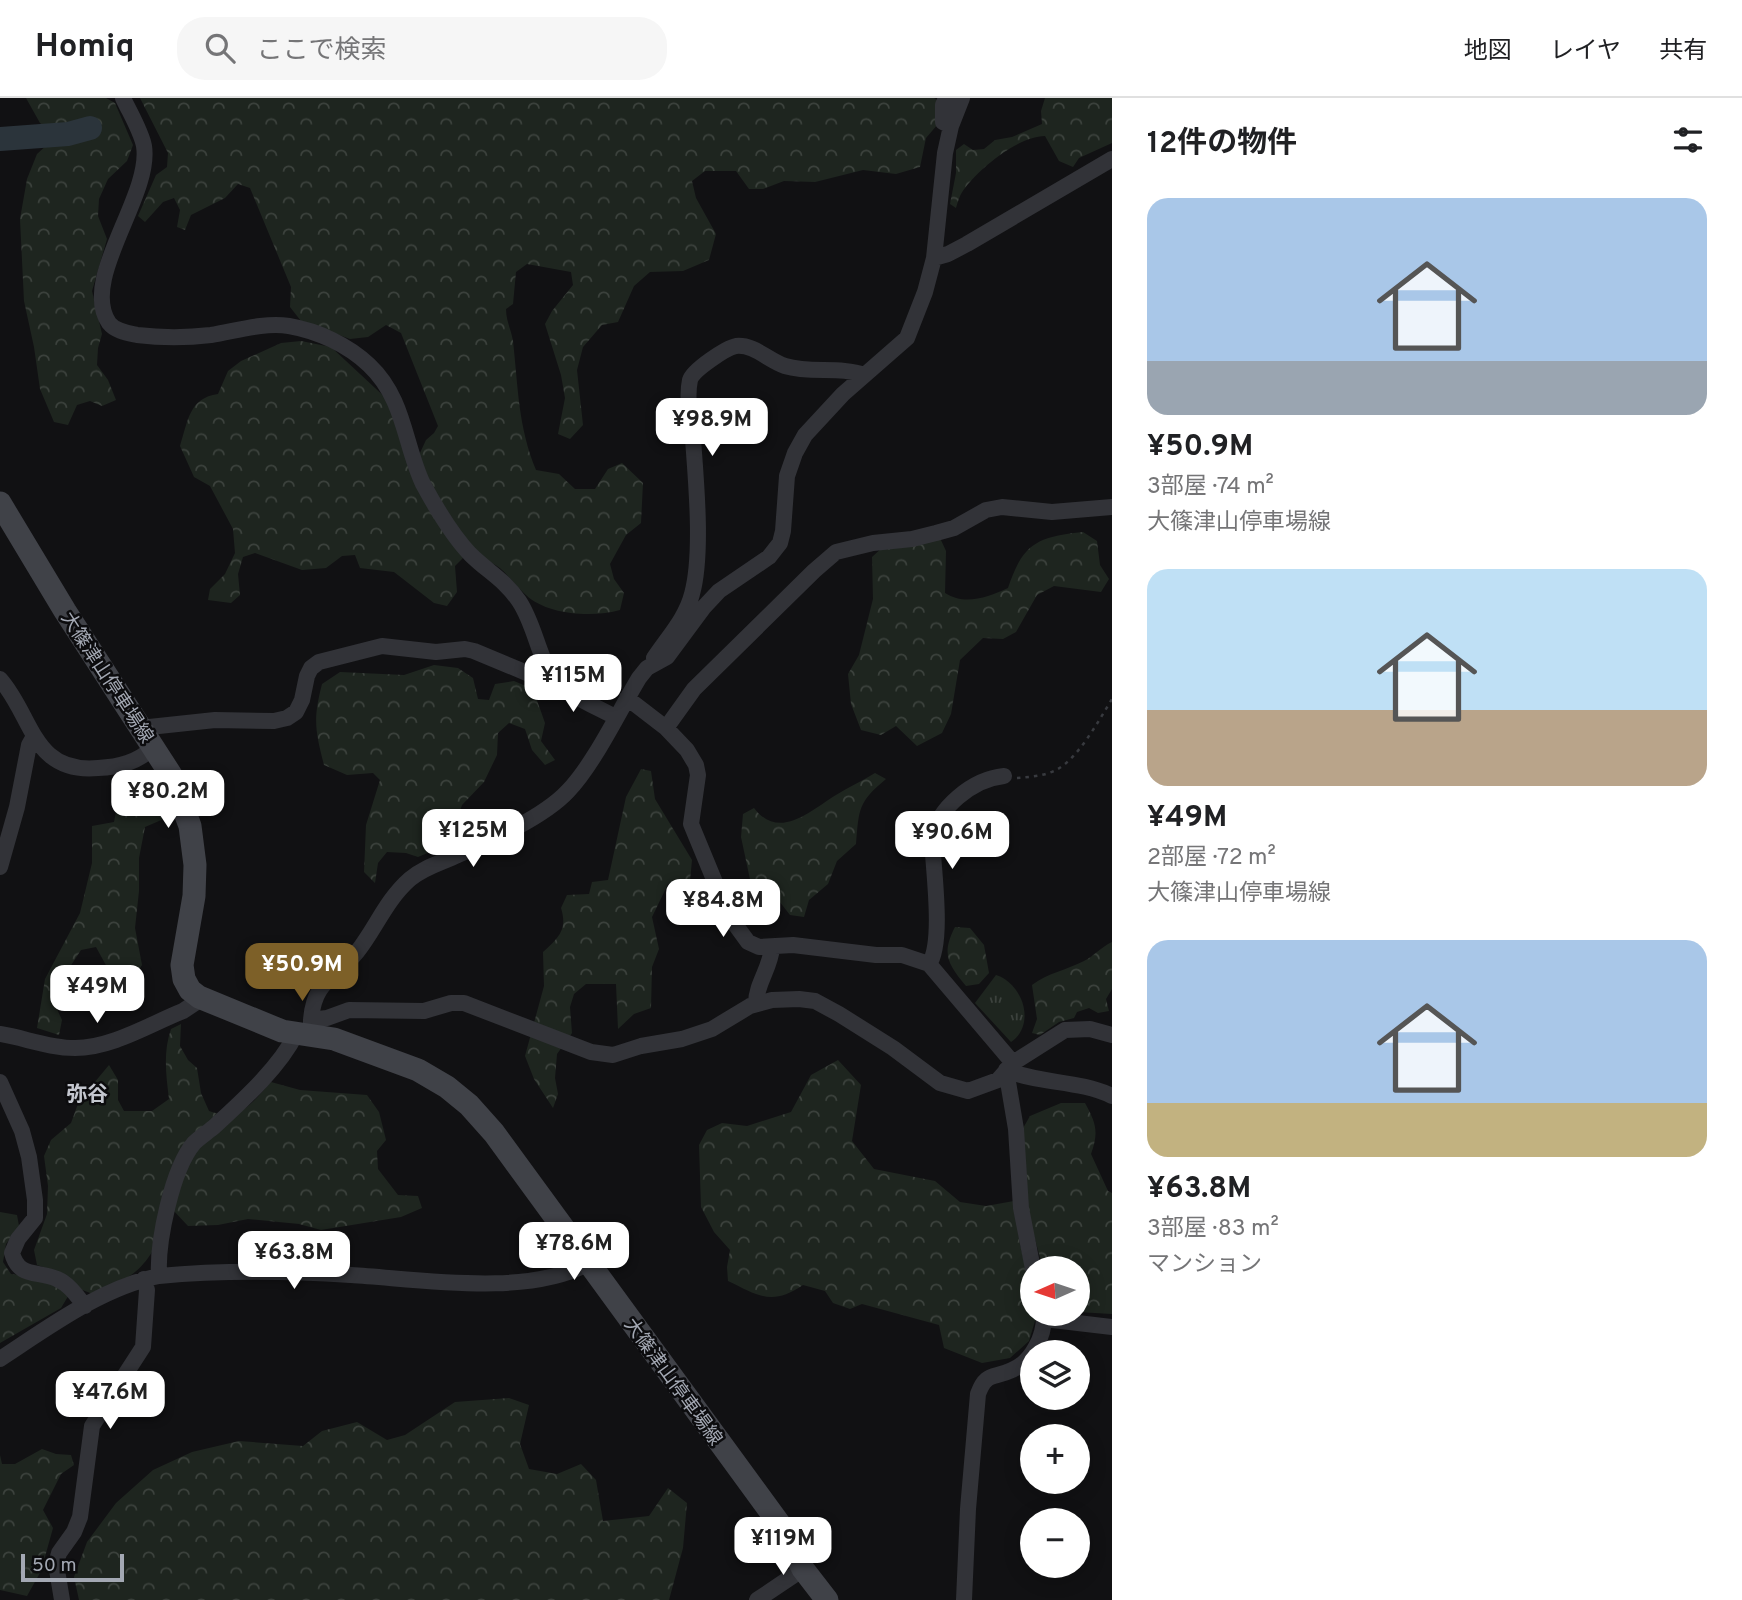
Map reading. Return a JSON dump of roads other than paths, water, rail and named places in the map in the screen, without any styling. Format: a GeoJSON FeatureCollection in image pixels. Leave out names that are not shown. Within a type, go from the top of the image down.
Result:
{"type":"FeatureCollection","features":[{"type":"Feature","properties":{"kind":"main road","name":"大篠津山停車場線"},"geometry":{"type":"LineString","coordinates":[[0,503],[65,611],[171,775],[190,826],[195,865],[194,896],[182,965],[184,979],[190,990],[200,997],[282,1031],[306,1029],[418,1070],[447,1087],[469,1105],[494,1133],[587,1264],[781,1525],[803,1569],[827,1600]]}},
{"type":"Feature","properties":{"kind":"street"},"geometry":{"type":"LineString","coordinates":[[123,98],[144,145],[144,158],[124,225],[104,271],[104,310],[110,324],[124,333],[174,338],[268,325],[289,326],[323,336],[348,348],[370,366],[389,392],[400,414],[420,478],[432,501],[469,553],[502,579],[520,601],[554,679],[565,689],[615,718]]}},
{"type":"Feature","properties":{"kind":"street"},"geometry":{"type":"LineString","coordinates":[[946,98],[943,105],[943,122],[951,125]]}},
{"type":"Feature","properties":{"kind":"street"},"geometry":{"type":"LineString","coordinates":[[647,668],[667,657],[704,607],[719,592],[752,570],[774,550],[783,531],[787,476],[805,435],[843,394],[906,338],[925,292],[934,258],[945,153],[951,125],[962,98]]}},
{"type":"Feature","properties":{"kind":"street"},"geometry":{"type":"LineString","coordinates":[[934,258],[968,244],[1112,159]]}},
{"type":"Feature","properties":{"kind":"street"},"geometry":{"type":"LineString","coordinates":[[306,1029],[321,985],[355,954],[383,909],[411,878],[427,868],[487,842],[549,807],[568,792],[677,625],[692,593],[696,552],[696,483],[689,396],[691,378],[696,372],[727,349],[739,346],[747,347],[785,366],[852,371],[864,375]]}},
{"type":"Feature","properties":{"kind":"street"},"geometry":{"type":"LineString","coordinates":[[666,729],[694,689],[836,552],[873,543],[912,539],[954,528],[986,510],[1002,507],[1052,512],[1112,508]]}},
{"type":"Feature","properties":{"kind":"street"},"geometry":{"type":"LineString","coordinates":[[140,728],[215,720],[274,721],[287,718],[296,712],[311,668],[319,662],[382,646],[436,652],[474,651],[534,676],[554,679]]}},
{"type":"Feature","properties":{"kind":"street"},"geometry":{"type":"LineString","coordinates":[[0,679],[7,687],[33,738],[61,762],[76,768],[119,767],[142,757],[153,748]]}},
{"type":"Feature","properties":{"kind":"street"},"geometry":{"type":"LineString","coordinates":[[627,698],[666,729],[687,750],[696,765],[698,775],[691,824],[729,916],[748,942],[759,947],[793,945],[876,955],[902,955],[929,964],[1010,1067],[1022,1077],[1079,1085],[1112,1096]]}},
{"type":"Feature","properties":{"kind":"street"},"geometry":{"type":"LineString","coordinates":[[0,867],[17,807],[29,745],[33,738]]}},
{"type":"Feature","properties":{"kind":"street"},"geometry":{"type":"LineString","coordinates":[[929,964],[935,950],[937,929],[932,839],[934,826],[940,815],[984,779],[1004,776]]}},
{"type":"Feature","properties":{"kind":"street"},"geometry":{"type":"LineString","coordinates":[[756,1003],[756,995],[772,956],[772,947]]}},
{"type":"Feature","properties":{"kind":"street"},"geometry":{"type":"LineString","coordinates":[[0,1034],[51,1046],[93,1046],[183,1011],[200,997]]}},
{"type":"Feature","properties":{"kind":"street"},"geometry":{"type":"LineString","coordinates":[[62,1600],[56,1564],[59,1553],[74,1532],[80,1517],[92,1426],[143,1347],[147,1290],[158,1259],[174,1183],[183,1160],[195,1142],[251,1093],[306,1029],[349,1010],[424,1010],[451,1003],[464,1003],[591,1052],[613,1055],[696,1035],[712,1029],[756,1003],[799,999],[815,1002],[839,1014],[893,1048],[930,1076],[951,1088],[968,1091],[998,1080],[1010,1067],[1065,1030],[1090,1029],[1112,1035]]}},
{"type":"Feature","properties":{"kind":"street"},"geometry":{"type":"LineString","coordinates":[[1010,1067],[1021,1208],[1030,1256]]}},
{"type":"Feature","properties":{"kind":"street"},"geometry":{"type":"LineString","coordinates":[[0,1082],[22,1130],[30,1157],[35,1200],[35,1218],[18,1239],[12,1253],[15,1263],[24,1271],[57,1279],[70,1288],[85,1306]]}},
{"type":"Feature","properties":{"kind":"street"},"geometry":{"type":"LineString","coordinates":[[0,1359],[85,1306],[151,1277],[274,1272],[478,1283],[527,1280],[571,1272],[587,1264]]}},
{"type":"Feature","properties":{"kind":"street"},"geometry":{"type":"LineString","coordinates":[[1090,1323],[1112,1326]]}},
{"type":"Feature","properties":{"kind":"street"},"geometry":{"type":"LineString","coordinates":[[964,1600],[968,1509],[978,1394],[982,1382],[989,1377],[1013,1370],[1024,1362],[1040,1339],[1042,1326]]}},
{"type":"Feature","properties":{"kind":"street"},"geometry":{"type":"LineString","coordinates":[[757,1600],[803,1569]]}},
{"type":"Feature","properties":{"kind":"waterway"},"geometry":{"type":"LineString","coordinates":[[0,139],[68,134],[90,128]]}},
{"type":"Feature","properties":{"kind":"district","name":"弥谷"},"geometry":{"type":"Point","coordinates":[87,1094]}}]}
